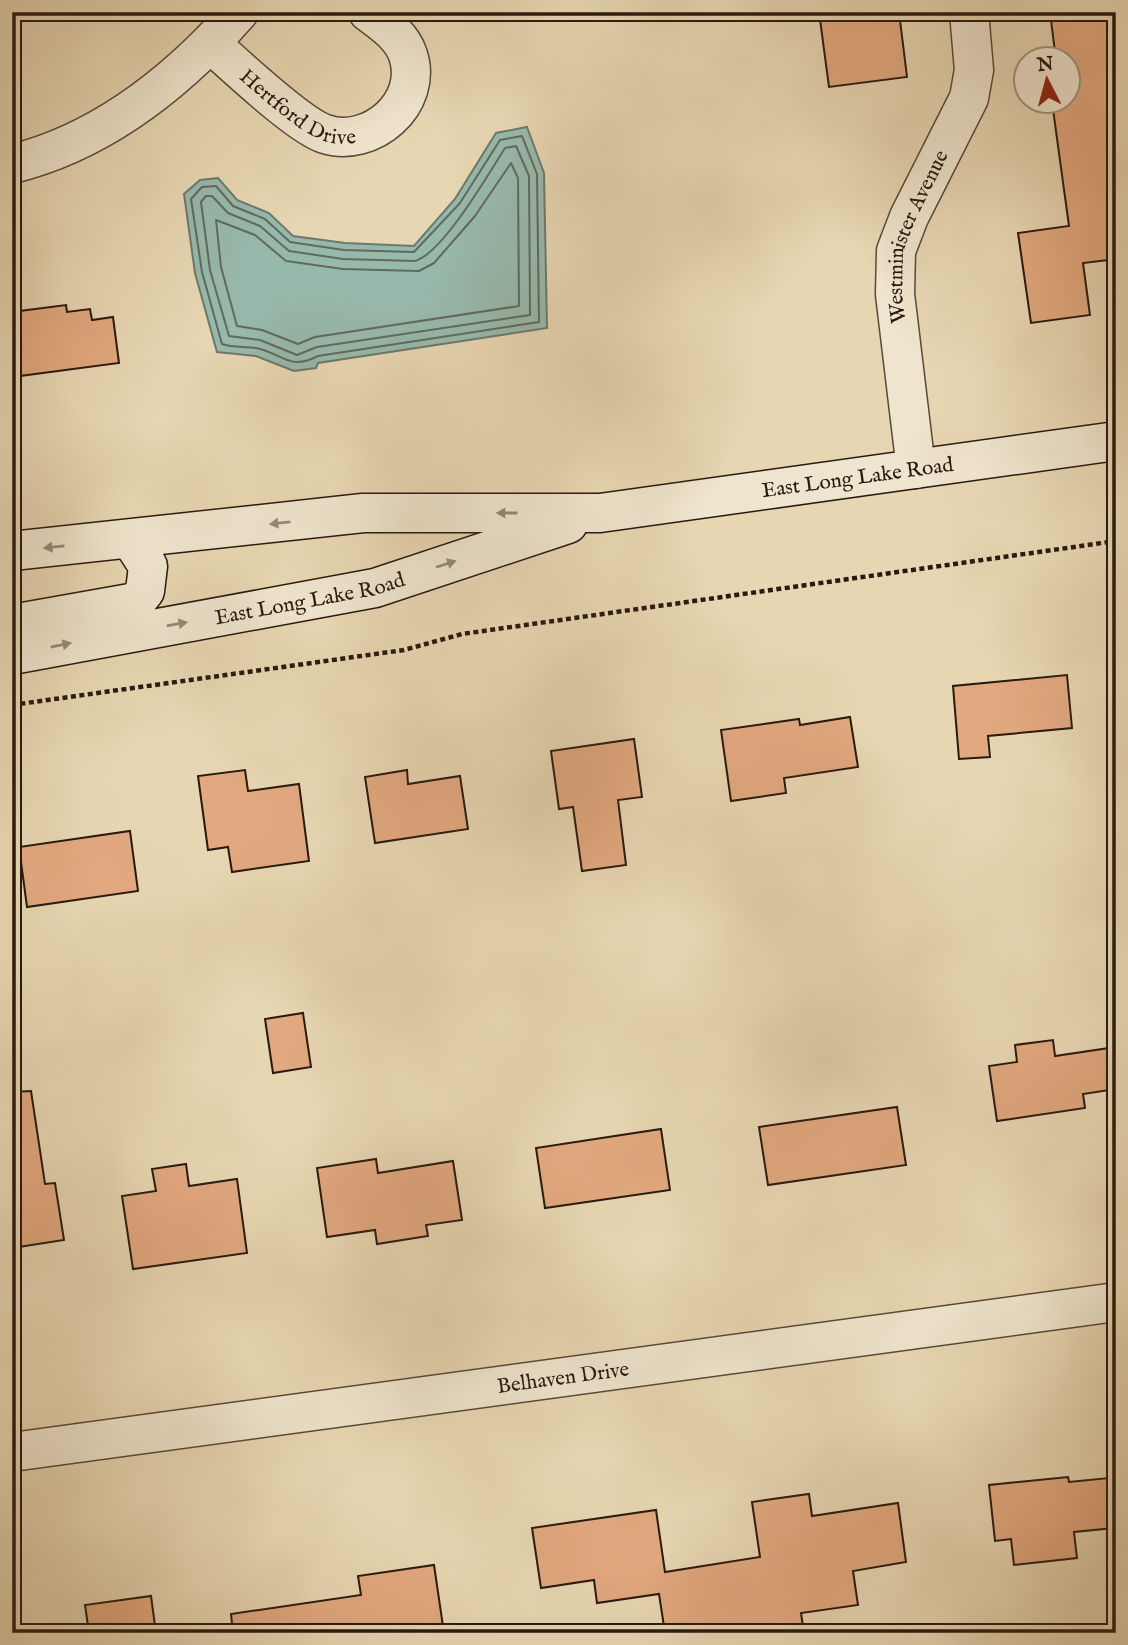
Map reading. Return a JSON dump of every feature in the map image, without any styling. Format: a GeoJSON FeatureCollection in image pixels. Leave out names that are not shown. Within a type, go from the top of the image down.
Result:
{"type":"FeatureCollection","features":[{"type":"Feature","properties":{"kind":"street"},"geometry":{"type":"LineString","coordinates":[[12,164],[60,147],[107,124],[149,97],[211,44],[239,12]]}},
{"type":"Feature","properties":{"kind":"street","name":"Hertford Drive"},"geometry":{"type":"LineString","coordinates":[[211,44],[322,133],[351,136],[387,124],[408,90],[411,72],[408,54],[396,36],[368,12]]}},
{"type":"Feature","properties":{"kind":"street","name":"Westminister Avenue"},"geometry":{"type":"LineString","coordinates":[[916,469],[895,294],[896,251],[909,216],[968,98],[974,70],[969,12]]}},
{"type":"Feature","properties":{"kind":"street","name":"East Long Lake Road"},"geometry":{"type":"LineString","coordinates":[[12,551],[363,513],[600,513],[1116,441]]}},
{"type":"Feature","properties":{"kind":"street","name":"East Long Lake Road"},"geometry":{"type":"LineString","coordinates":[[12,655],[375,588],[600,513]]}},
{"type":"Feature","properties":{"kind":"street"},"geometry":{"type":"LineString","coordinates":[[12,624],[136,602],[145,591],[148,566],[131,540]]}},
{"type":"Feature","properties":{"kind":"street","name":"Belhaven Drive"},"geometry":{"type":"LineString","coordinates":[[12,1452],[1116,1302]]}},
{"type":"Feature","properties":{"kind":"path"},"geometry":{"type":"LineString","coordinates":[[12,705],[404,650],[476,632],[1116,541]]}},
{"type":"Feature","properties":{"kind":"water"},"geometry":{"type":"Polygon","coordinates":[[[527,127],[544,173],[547,328],[318,363],[316,368],[294,371],[256,356],[217,352],[195,273],[184,194],[200,180],[218,178],[237,200],[269,213],[293,236],[345,243],[414,246],[455,199],[496,133],[527,127]]]}},
{"type":"Feature","properties":{"kind":"building"},"geometry":{"type":"Polygon","coordinates":[[[819,12],[899,12],[907,77],[829,87],[819,12]]]}},
{"type":"Feature","properties":{"kind":"building"},"geometry":{"type":"Polygon","coordinates":[[[1050,12],[1116,12],[1116,259],[1083,263],[1090,315],[1031,323],[1018,233],[1069,226],[1054,116],[1082,116],[1082,46],[1054,46],[1050,12]]]}},
{"type":"Feature","properties":{"kind":"building"},"geometry":{"type":"Polygon","coordinates":[[[66,305],[67,312],[90,309],[92,320],[113,317],[119,363],[12,377],[12,312],[66,305]]]}},
{"type":"Feature","properties":{"kind":"building"},"geometry":{"type":"Polygon","coordinates":[[[1067,675],[1072,728],[988,736],[990,757],[959,759],[953,686],[1067,675]]]}},
{"type":"Feature","properties":{"kind":"building"},"geometry":{"type":"Polygon","coordinates":[[[850,717],[858,767],[784,778],[786,793],[731,801],[721,730],[799,719],[800,725],[850,717]]]}},
{"type":"Feature","properties":{"kind":"building"},"geometry":{"type":"Polygon","coordinates":[[[634,739],[642,797],[618,800],[626,865],[582,871],[573,807],[559,809],[551,751],[634,739]]]}},
{"type":"Feature","properties":{"kind":"building"},"geometry":{"type":"Polygon","coordinates":[[[245,770],[248,791],[299,784],[309,861],[232,872],[228,847],[208,850],[198,776],[245,770]]]}},
{"type":"Feature","properties":{"kind":"building"},"geometry":{"type":"Polygon","coordinates":[[[407,770],[408,784],[460,776],[468,829],[375,843],[365,777],[407,770]]]}},
{"type":"Feature","properties":{"kind":"building"},"geometry":{"type":"Polygon","coordinates":[[[130,831],[138,891],[27,907],[19,847],[130,831]]]}},
{"type":"Feature","properties":{"kind":"building"},"geometry":{"type":"Polygon","coordinates":[[[303,1013],[311,1067],[273,1073],[265,1019],[303,1013]]]}},
{"type":"Feature","properties":{"kind":"building"},"geometry":{"type":"Polygon","coordinates":[[[1053,1040],[1055,1056],[1116,1047],[1116,1089],[1083,1094],[1085,1108],[997,1121],[989,1066],[1017,1062],[1015,1045],[1053,1040]]]}},
{"type":"Feature","properties":{"kind":"building"},"geometry":{"type":"Polygon","coordinates":[[[31,1091],[45,1184],[55,1183],[64,1240],[12,1248],[12,1092],[31,1091]]]}},
{"type":"Feature","properties":{"kind":"building"},"geometry":{"type":"Polygon","coordinates":[[[897,1107],[906,1165],[768,1185],[759,1127],[897,1107]]]}},
{"type":"Feature","properties":{"kind":"building"},"geometry":{"type":"Polygon","coordinates":[[[661,1129],[670,1190],[545,1208],[536,1148],[661,1129]]]}},
{"type":"Feature","properties":{"kind":"building"},"geometry":{"type":"Polygon","coordinates":[[[376,1159],[378,1173],[453,1161],[462,1220],[426,1225],[428,1236],[377,1244],[375,1230],[327,1237],[317,1168],[376,1159]]]}},
{"type":"Feature","properties":{"kind":"building"},"geometry":{"type":"Polygon","coordinates":[[[186,1164],[189,1186],[237,1179],[247,1253],[133,1269],[122,1196],[156,1191],[152,1169],[186,1164]]]}},
{"type":"Feature","properties":{"kind":"building"},"geometry":{"type":"Polygon","coordinates":[[[1068,1477],[1069,1482],[1109,1478],[1114,1528],[1074,1532],[1077,1558],[1014,1565],[1011,1539],[995,1541],[989,1485],[1068,1477]]]}},
{"type":"Feature","properties":{"kind":"building"},"geometry":{"type":"Polygon","coordinates":[[[809,1494],[812,1516],[898,1503],[906,1562],[853,1571],[858,1605],[801,1613],[804,1633],[665,1633],[659,1594],[597,1603],[594,1580],[541,1588],[532,1528],[656,1510],[665,1572],[760,1557],[752,1502],[809,1494]]]}},
{"type":"Feature","properties":{"kind":"building"},"geometry":{"type":"Polygon","coordinates":[[[434,1565],[444,1633],[233,1633],[231,1614],[361,1595],[358,1576],[434,1565]]]}},
{"type":"Feature","properties":{"kind":"building"},"geometry":{"type":"Polygon","coordinates":[[[151,1596],[156,1633],[89,1633],[85,1605],[151,1596]]]}}]}
